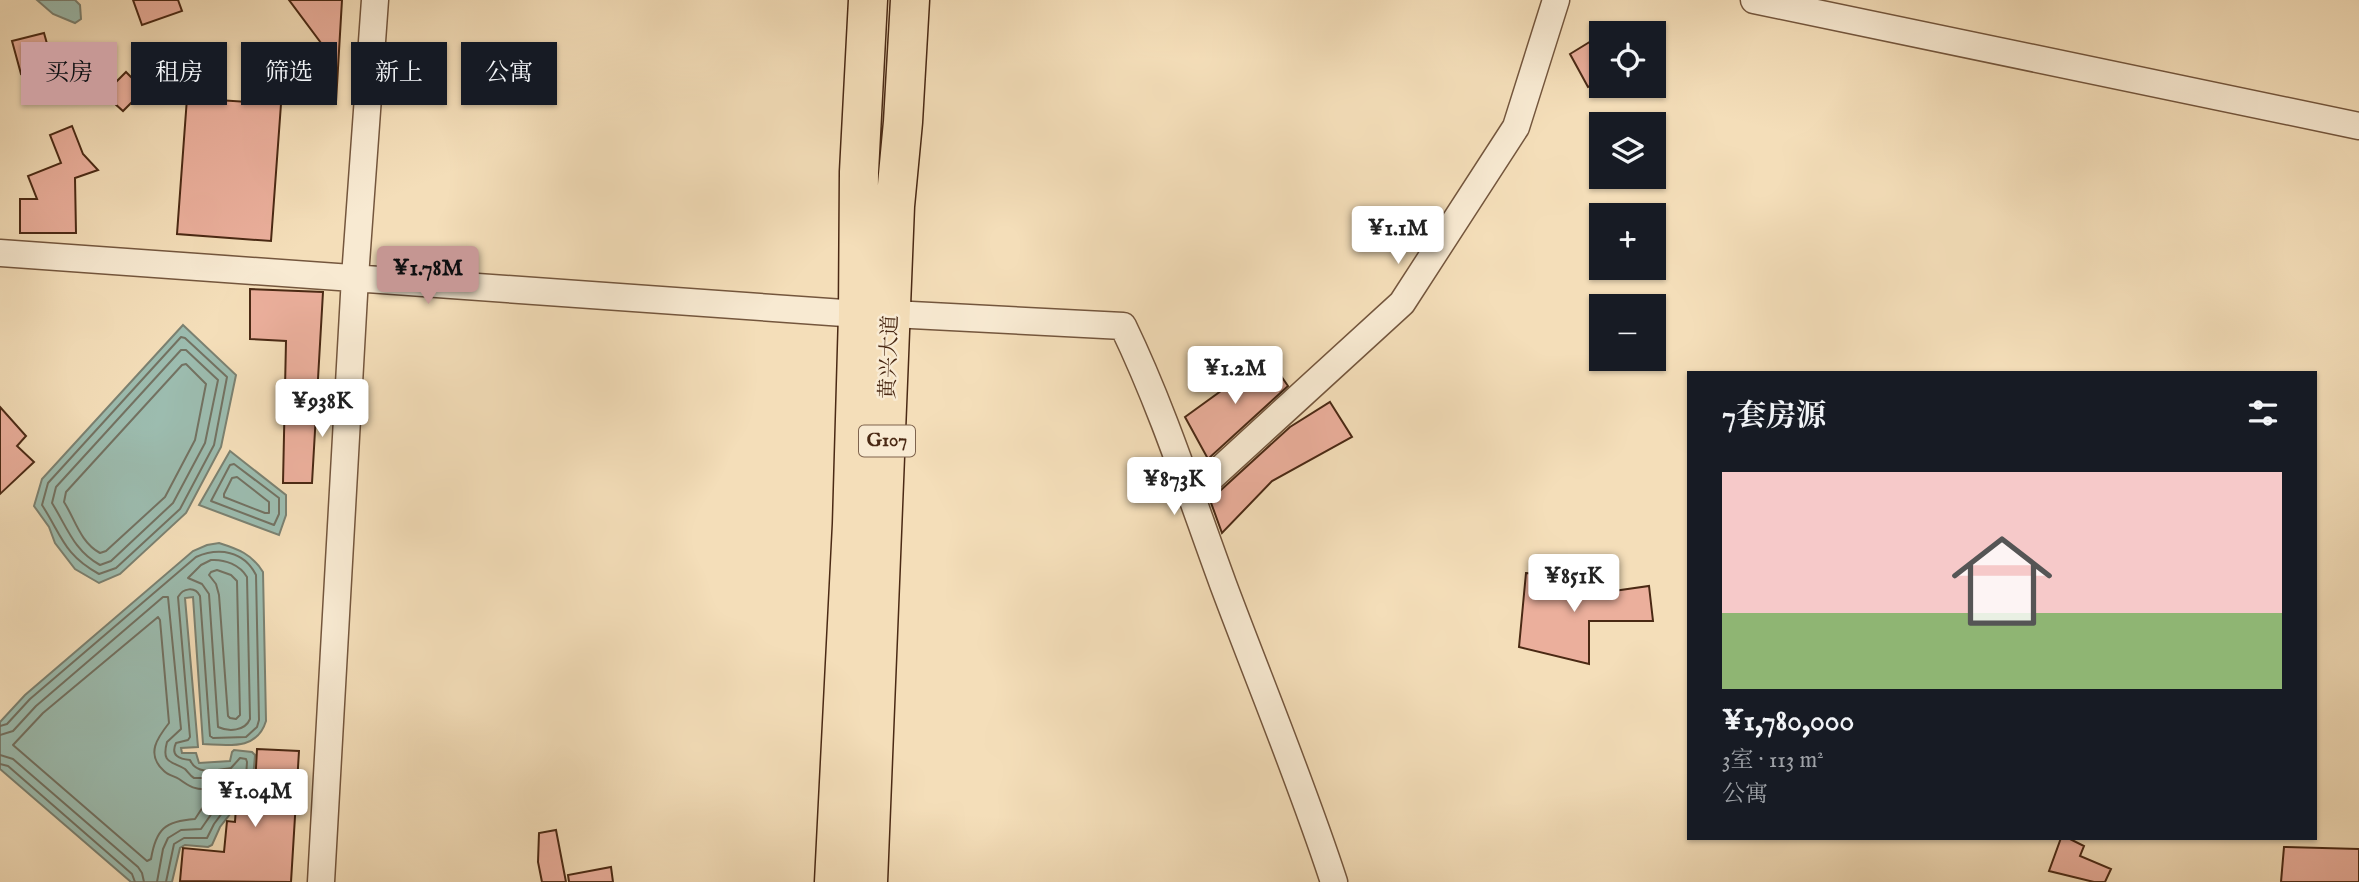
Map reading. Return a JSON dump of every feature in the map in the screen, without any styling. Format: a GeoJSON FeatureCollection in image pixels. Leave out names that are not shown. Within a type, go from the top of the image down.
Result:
{"type":"FeatureCollection","features":[{"type":"Feature","properties":{"kind":"highway","name":"黄兴大道"},"geometry":{"type":"LineString","coordinates":[[868,0],[859,172],[875,314],[868,882]]}},
{"type":"Feature","properties":{"kind":"highway","name":"黄兴大道"},"geometry":{"type":"LineString","coordinates":[[834,882],[852,524],[875,314],[895,206],[911,0]]}},
{"type":"Feature","properties":{"kind":"street"},"geometry":{"type":"LineString","coordinates":[[321,882],[355,277],[375,0]]}},
{"type":"Feature","properties":{"kind":"street"},"geometry":{"type":"LineString","coordinates":[[1191,496],[1402,303],[1516,127],[1556,0]]}},
{"type":"Feature","properties":{"kind":"street"},"geometry":{"type":"LineString","coordinates":[[1754,0],[2359,126]]}},
{"type":"Feature","properties":{"kind":"street"},"geometry":{"type":"LineString","coordinates":[[0,253],[875,314],[1123,326],[1149,381],[1319,835],[1334,882]]}},
{"type":"Feature","properties":{"kind":"water"},"geometry":{"type":"Polygon","coordinates":[[[37,0],[75,0],[80,5],[81,19],[75,23],[53,14],[37,0]]]}},
{"type":"Feature","properties":{"kind":"water"},"geometry":{"type":"Polygon","coordinates":[[[183,325],[236,375],[221,447],[186,513],[120,574],[99,583],[75,569],[55,543],[49,527],[34,506],[42,479],[183,325]]]}},
{"type":"Feature","properties":{"kind":"water"},"geometry":{"type":"Polygon","coordinates":[[[230,451],[286,495],[286,515],[279,535],[199,505],[230,451]]]}},
{"type":"Feature","properties":{"kind":"water"},"geometry":{"type":"Polygon","coordinates":[[[219,543],[244,553],[263,572],[266,721],[262,731],[249,742],[232,745],[203,744],[193,597],[185,598],[198,747],[181,748],[182,753],[196,753],[199,763],[230,761],[234,750],[252,752],[255,755],[253,779],[239,789],[234,809],[220,827],[212,845],[185,845],[180,848],[172,882],[131,882],[0,769],[0,722],[25,695],[193,551],[219,543]]]}},
{"type":"Feature","properties":{"kind":"building"},"geometry":{"type":"Polygon","coordinates":[[[133,0],[178,0],[182,11],[142,25],[133,0]]]}},
{"type":"Feature","properties":{"kind":"building"},"geometry":{"type":"Polygon","coordinates":[[[289,0],[342,0],[337,85],[337,42],[320,42],[289,0]]]}},
{"type":"Feature","properties":{"kind":"building"},"geometry":{"type":"Polygon","coordinates":[[[44,33],[47,42],[21,42],[21,74],[12,41],[44,33]]]}},
{"type":"Feature","properties":{"kind":"building"},"geometry":{"type":"Polygon","coordinates":[[[1589,42],[1589,87],[1588,87],[1570,54],[1589,42]]]}},
{"type":"Feature","properties":{"kind":"building"},"geometry":{"type":"Polygon","coordinates":[[[126,72],[131,77],[131,103],[123,111],[116,105],[117,81],[126,72]]]}},
{"type":"Feature","properties":{"kind":"building"},"geometry":{"type":"Polygon","coordinates":[[[227,101],[241,101],[241,105],[281,105],[271,241],[177,234],[186,105],[227,105],[227,101]]]}},
{"type":"Feature","properties":{"kind":"building"},"geometry":{"type":"Polygon","coordinates":[[[72,126],[83,154],[98,170],[75,178],[76,233],[20,233],[20,199],[37,199],[28,176],[61,163],[50,135],[72,126]]]}},
{"type":"Feature","properties":{"kind":"building"},"geometry":{"type":"Polygon","coordinates":[[[250,289],[323,292],[312,483],[283,483],[286,341],[250,339],[250,289]]]}},
{"type":"Feature","properties":{"kind":"building"},"geometry":{"type":"Polygon","coordinates":[[[1268,357],[1288,386],[1208,459],[1185,417],[1268,357]]]}},
{"type":"Feature","properties":{"kind":"building"},"geometry":{"type":"Polygon","coordinates":[[[1330,402],[1352,437],[1272,481],[1222,533],[1210,500],[1290,427],[1330,402]]]}},
{"type":"Feature","properties":{"kind":"building"},"geometry":{"type":"Polygon","coordinates":[[[0,407],[26,436],[17,446],[34,462],[0,494],[0,407]]]}},
{"type":"Feature","properties":{"kind":"building"},"geometry":{"type":"Polygon","coordinates":[[[1526,573],[1584,579],[1593,594],[1649,586],[1653,621],[1589,621],[1589,664],[1519,647],[1526,573]]]}},
{"type":"Feature","properties":{"kind":"building"},"geometry":{"type":"Polygon","coordinates":[[[257,749],[299,751],[291,882],[180,881],[183,848],[224,852],[227,821],[235,822],[236,807],[242,808],[243,789],[255,786],[257,749]]]}},
{"type":"Feature","properties":{"kind":"building"},"geometry":{"type":"Polygon","coordinates":[[[556,830],[566,882],[542,882],[538,862],[539,833],[556,830]]]}},
{"type":"Feature","properties":{"kind":"building"},"geometry":{"type":"Polygon","coordinates":[[[2060,840],[2072,840],[2084,846],[2080,856],[2111,869],[2105,882],[2094,882],[2049,871],[2060,840]]]}},
{"type":"Feature","properties":{"kind":"building"},"geometry":{"type":"Polygon","coordinates":[[[2284,847],[2359,849],[2359,882],[2281,882],[2284,847]]]}},
{"type":"Feature","properties":{"kind":"building"},"geometry":{"type":"Polygon","coordinates":[[[611,867],[613,882],[569,882],[568,875],[611,867]]]}}]}
